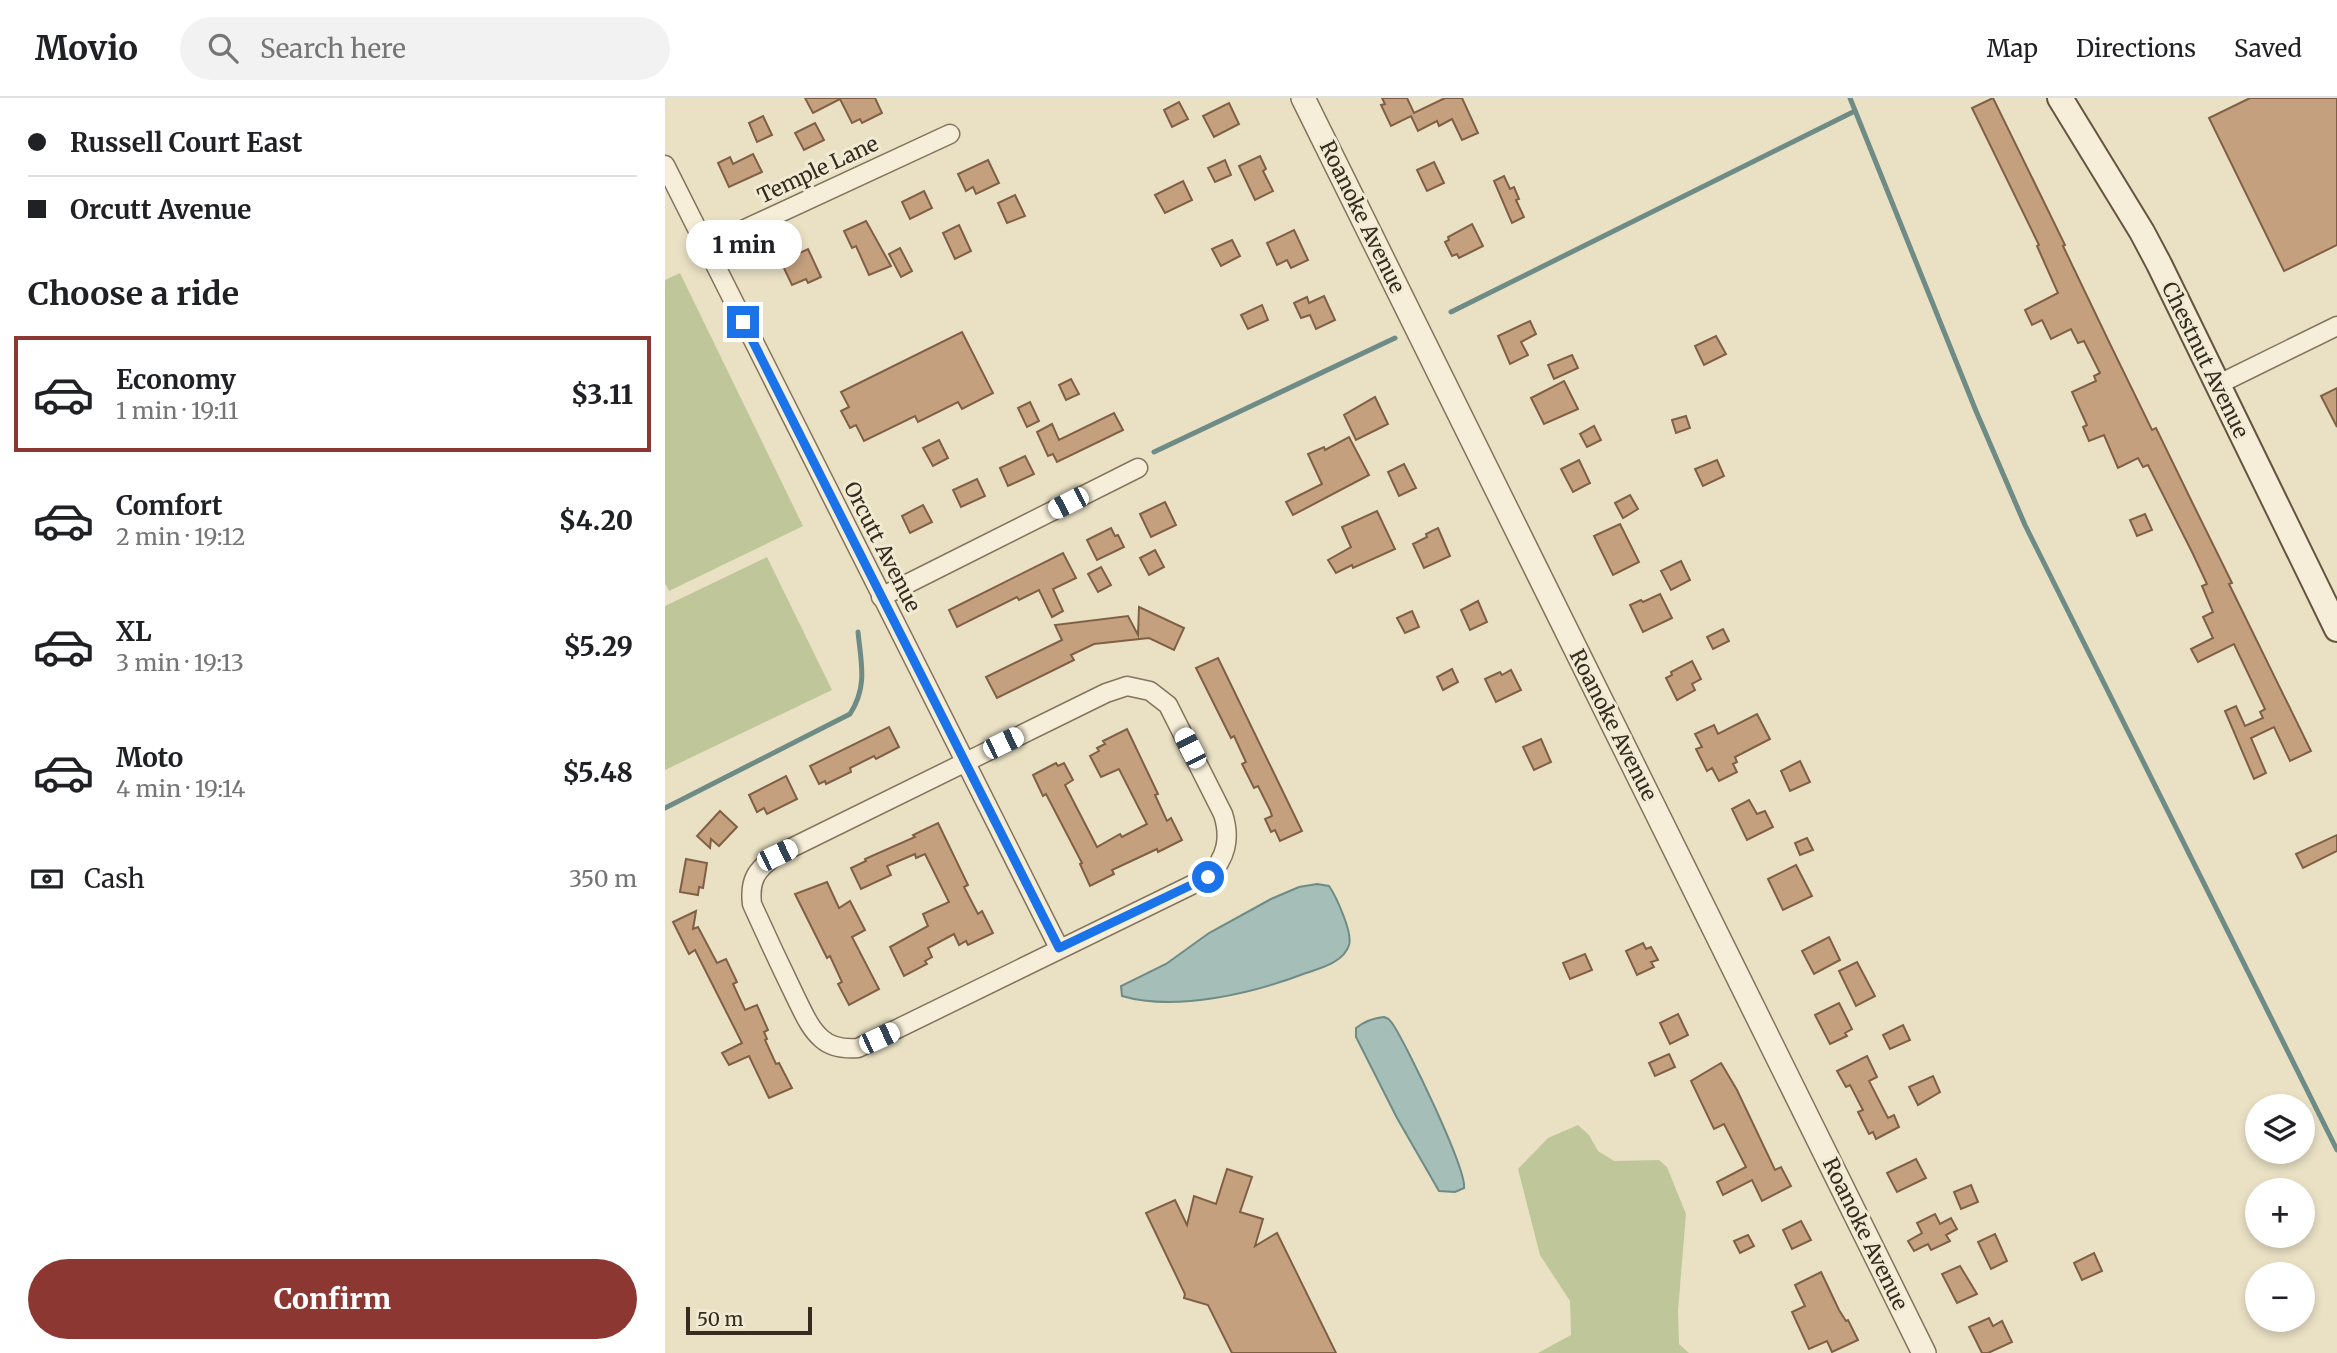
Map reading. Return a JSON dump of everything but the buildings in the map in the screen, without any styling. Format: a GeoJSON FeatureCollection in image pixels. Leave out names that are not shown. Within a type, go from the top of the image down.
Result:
{"type":"FeatureCollection","features":[{"type":"Feature","properties":{"kind":"main road","name":"Chestnut Avenue"},"geometry":{"type":"LineString","coordinates":[[2060,98],[2142,232],[2337,629]]}},
{"type":"Feature","properties":{"kind":"street","name":"Roanoke Avenue"},"geometry":{"type":"LineString","coordinates":[[1303,98],[1924,1353]]}},
{"type":"Feature","properties":{"kind":"street","name":"Temple Lane"},"geometry":{"type":"LineString","coordinates":[[706,247],[950,134]]}},
{"type":"Feature","properties":{"kind":"street","name":"Orcutt Avenue"},"geometry":{"type":"LineString","coordinates":[[665,165],[1059,948]]}},
{"type":"Feature","properties":{"kind":"street"},"geometry":{"type":"LineString","coordinates":[[2217,385],[2337,326]]}},
{"type":"Feature","properties":{"kind":"street"},"geometry":{"type":"LineString","coordinates":[[881,597],[1138,468]]}},
{"type":"Feature","properties":{"kind":"street"},"geometry":{"type":"LineString","coordinates":[[1127,686],[1150,691],[1168,705],[1223,814],[1227,828],[1227,843],[1223,856],[1208,877],[858,1048],[833,1046],[822,1040],[803,1012],[752,904],[752,878],[760,867],[777,855],[964,761],[1127,686]]}},
{"type":"Feature","properties":{"kind":"green space"},"geometry":{"type":"Polygon","coordinates":[[[680,273],[803,526],[669,591],[665,583],[665,280],[680,273]]]}},
{"type":"Feature","properties":{"kind":"green space"},"geometry":{"type":"Polygon","coordinates":[[[767,557],[832,690],[665,770],[665,606],[767,557]]]}},
{"type":"Feature","properties":{"kind":"green space"},"geometry":{"type":"Polygon","coordinates":[[[1578,1125],[1589,1135],[1598,1151],[1614,1161],[1659,1160],[1667,1167],[1686,1214],[1678,1311],[1679,1344],[1689,1353],[1538,1353],[1571,1335],[1570,1301],[1540,1255],[1518,1169],[1548,1138],[1578,1125]]]}},
{"type":"Feature","properties":{"kind":"water"},"geometry":{"type":"Polygon","coordinates":[[[1317,884],[1329,886],[1349,932],[1346,951],[1331,964],[1263,987],[1215,998],[1166,1002],[1122,996],[1121,986],[1166,964],[1209,933],[1271,899],[1299,887],[1317,884]]]}},
{"type":"Feature","properties":{"kind":"water"},"geometry":{"type":"Polygon","coordinates":[[[1384,1017],[1399,1035],[1422,1079],[1456,1157],[1464,1188],[1455,1192],[1439,1191],[1397,1118],[1356,1037],[1356,1028],[1369,1020],[1384,1017]]]}},
{"type":"Feature","properties":{"kind":"waterway"},"geometry":{"type":"LineString","coordinates":[[1850,98],[1976,411],[2025,525],[2337,1150]]}},
{"type":"Feature","properties":{"kind":"waterway"},"geometry":{"type":"LineString","coordinates":[[1451,312],[1855,111]]}},
{"type":"Feature","properties":{"kind":"waterway"},"geometry":{"type":"LineString","coordinates":[[1154,452],[1395,338]]}},
{"type":"Feature","properties":{"kind":"waterway"},"geometry":{"type":"LineString","coordinates":[[665,808],[850,714],[856,704],[861,684],[862,664],[858,632]]}},
{"type":"Feature","properties":{"kind":"route"},"geometry":{"type":"LineString","coordinates":[[743,322],[1059,948],[1208,877]]}}]}
